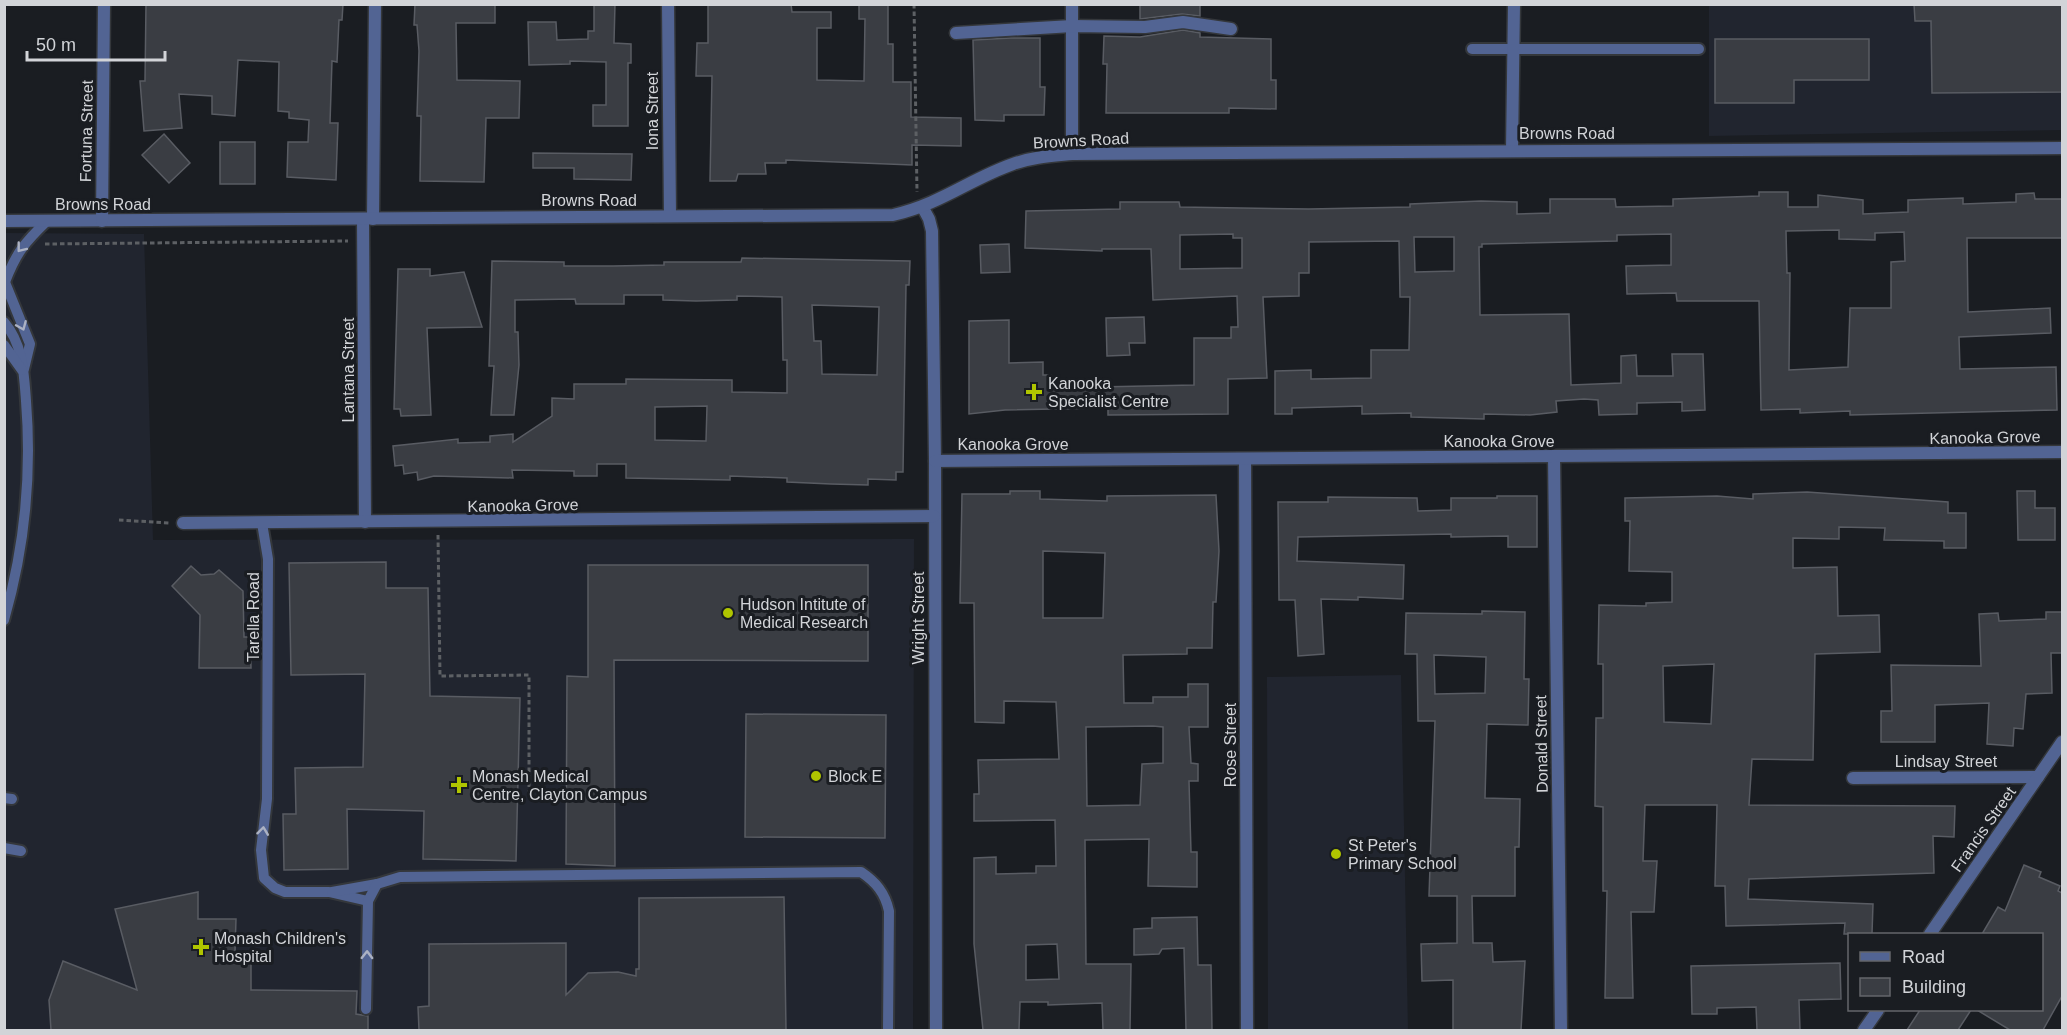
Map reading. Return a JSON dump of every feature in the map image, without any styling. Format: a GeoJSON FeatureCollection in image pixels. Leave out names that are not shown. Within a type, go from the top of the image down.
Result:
{"type":"FeatureCollection","features":[{"type":"Feature","properties":{"kind":"street","name":"Fortuna Street"},"geometry":{"type":"LineString","coordinates":[[102,221],[104,4]]}},
{"type":"Feature","properties":{"kind":"street","name":"Lantana Street"},"geometry":{"type":"LineString","coordinates":[[365,522],[363,241],[368,219],[375,4]]}},
{"type":"Feature","properties":{"kind":"street","name":"Iona Street"},"geometry":{"type":"LineString","coordinates":[[668,4],[670,216]]}},
{"type":"Feature","properties":{"kind":"street"},"geometry":{"type":"LineString","coordinates":[[1072,4],[1072,154]]}},
{"type":"Feature","properties":{"kind":"street"},"geometry":{"type":"LineString","coordinates":[[1512,150],[1514,4]]}},
{"type":"Feature","properties":{"kind":"street"},"geometry":{"type":"LineString","coordinates":[[956,33],[1072,26],[1145,27],[1183,22],[1231,29]]}},
{"type":"Feature","properties":{"kind":"street","name":"Browns Road"},"geometry":{"type":"LineString","coordinates":[[4,221],[893,215],[923,208],[1011,164],[1034,158],[1072,154],[2062,148]]}},
{"type":"Feature","properties":{"kind":"street","name":"Wright Street"},"geometry":{"type":"LineString","coordinates":[[923,208],[932,231],[935,461],[936,1030]]}},
{"type":"Feature","properties":{"kind":"street","name":"Kanooka Grove"},"geometry":{"type":"LineString","coordinates":[[935,461],[2062,452]]}},
{"type":"Feature","properties":{"kind":"street","name":"Donald Street"},"geometry":{"type":"LineString","coordinates":[[1554,457],[1561,1030]]}},
{"type":"Feature","properties":{"kind":"street","name":"Rose Street"},"geometry":{"type":"LineString","coordinates":[[1245,460],[1247,1030]]}},
{"type":"Feature","properties":{"kind":"street","name":"Kanooka Grove"},"geometry":{"type":"LineString","coordinates":[[183,523],[934,516]]}},
{"type":"Feature","properties":{"kind":"street","name":"Francis Street"},"geometry":{"type":"LineString","coordinates":[[1931,933],[2062,742]]}},
{"type":"Feature","properties":{"kind":"street","name":"Lindsay Street"},"geometry":{"type":"LineString","coordinates":[[1853,778],[2038,777]]}},
{"type":"Feature","properties":{"kind":"street"},"geometry":{"type":"LineString","coordinates":[[1864,1030],[1877,1011]]}},
{"type":"Feature","properties":{"kind":"lane"},"geometry":{"type":"LineString","coordinates":[[1472,50],[1699,49]]}},
{"type":"Feature","properties":{"kind":"lane"},"geometry":{"type":"LineString","coordinates":[[24,372],[30,344],[5,281],[14,258],[23,244],[47,221]]}},
{"type":"Feature","properties":{"kind":"lane"},"geometry":{"type":"LineString","coordinates":[[4,322],[16,338],[24,372],[29,480],[17,574],[4,620]]}},
{"type":"Feature","properties":{"kind":"lane"},"geometry":{"type":"LineString","coordinates":[[4,345],[24,372]]}},
{"type":"Feature","properties":{"kind":"lane","name":"Tarella Road"},"geometry":{"type":"LineString","coordinates":[[262,523],[268,559],[268,711],[267,799],[261,863],[264,878],[274,888],[285,892],[329,892]]}},
{"type":"Feature","properties":{"kind":"lane"},"geometry":{"type":"LineString","coordinates":[[4,848],[21,851]]}},
{"type":"Feature","properties":{"kind":"lane"},"geometry":{"type":"LineString","coordinates":[[329,892],[377,884],[400,877],[861,872],[872,879],[883,893],[889,911],[888,1030]]}},
{"type":"Feature","properties":{"kind":"lane"},"geometry":{"type":"LineString","coordinates":[[366,1008],[368,901],[377,884]]}},
{"type":"Feature","properties":{"kind":"lane"},"geometry":{"type":"LineString","coordinates":[[329,892],[368,901]]}},
{"type":"Feature","properties":{"kind":"path"},"geometry":{"type":"LineString","coordinates":[[914,4],[915,188],[923,208]]}},
{"type":"Feature","properties":{"kind":"path"},"geometry":{"type":"LineString","coordinates":[[23,244],[363,241]]}},
{"type":"Feature","properties":{"kind":"path"},"geometry":{"type":"LineString","coordinates":[[119,520],[183,523]]}},
{"type":"Feature","properties":{"kind":"path"},"geometry":{"type":"LineString","coordinates":[[438,522],[440,676],[529,675],[529,792]]}},
{"type":"Feature","properties":{"kind":"shaded area"},"geometry":{"type":"Polygon","coordinates":[[[1709,5],[2062,5],[2062,130],[1709,136],[1709,5]]]}},
{"type":"Feature","properties":{"kind":"shaded area","name":"Monash Medical Centre, Clayton Campus"},"geometry":{"type":"Polygon","coordinates":[[[5,233],[144,234],[153,540],[914,539],[913,1030],[5,1030],[5,233]]]}},
{"type":"Feature","properties":{"kind":"shaded area","name":"St Peter's Primary School"},"geometry":{"type":"Polygon","coordinates":[[[1401,675],[1408,1030],[1268,1030],[1267,677],[1401,675]]]}},
{"type":"Feature","properties":{"kind":"building"},"geometry":{"type":"Polygon","coordinates":[[[146,4],[343,4],[342,20],[339,20],[337,62],[332,61],[330,123],[338,123],[336,180],[287,177],[288,142],[308,142],[309,120],[289,118],[289,112],[278,111],[279,62],[238,60],[235,116],[212,114],[212,96],[179,94],[182,128],[144,131],[140,81],[145,81],[146,4]]]}},
{"type":"Feature","properties":{"kind":"building"},"geometry":{"type":"Polygon","coordinates":[[[415,4],[495,4],[495,23],[456,23],[457,80],[520,81],[519,118],[486,118],[484,182],[420,181],[421,116],[417,116],[419,51],[417,25],[414,25],[415,4]]]}},
{"type":"Feature","properties":{"kind":"building"},"geometry":{"type":"Polygon","coordinates":[[[594,4],[615,4],[614,43],[631,44],[631,63],[628,63],[628,126],[593,126],[593,105],[606,105],[606,62],[570,61],[570,64],[529,65],[528,22],[556,22],[557,40],[588,39],[588,31],[594,31],[594,4]]]}},
{"type":"Feature","properties":{"kind":"building"},"geometry":{"type":"Polygon","coordinates":[[[708,4],[791,4],[792,12],[831,12],[831,28],[817,28],[817,80],[864,81],[865,19],[859,19],[859,4],[888,4],[888,44],[893,44],[893,82],[911,82],[911,117],[961,118],[961,146],[912,145],[912,165],[786,160],[786,163],[765,163],[766,174],[738,174],[736,181],[710,181],[712,76],[696,76],[697,43],[708,43],[708,4]]]}},
{"type":"Feature","properties":{"kind":"building"},"geometry":{"type":"Polygon","coordinates":[[[1140,4],[1200,4],[1200,16],[1182,14],[1140,19],[1140,4]]]}},
{"type":"Feature","properties":{"kind":"building"},"geometry":{"type":"Polygon","coordinates":[[[1914,4],[2062,4],[2062,92],[1932,93],[1931,21],[1915,21],[1914,4]]]}},
{"type":"Feature","properties":{"kind":"building"},"geometry":{"type":"Polygon","coordinates":[[[1183,30],[1200,33],[1200,37],[1271,39],[1271,80],[1276,80],[1276,109],[1229,108],[1229,113],[1106,113],[1107,64],[1103,64],[1104,36],[1140,37],[1183,30]]]}},
{"type":"Feature","properties":{"kind":"building"},"geometry":{"type":"Polygon","coordinates":[[[1040,38],[1040,87],[1045,87],[1044,115],[1004,115],[1004,121],[975,120],[973,40],[1040,38]]]}},
{"type":"Feature","properties":{"kind":"building"},"geometry":{"type":"Polygon","coordinates":[[[1715,39],[1869,39],[1869,80],[1794,80],[1794,103],[1715,103],[1715,39]]]}},
{"type":"Feature","properties":{"kind":"building"},"geometry":{"type":"Polygon","coordinates":[[[164,134],[190,163],[169,183],[142,155],[164,134]]]}},
{"type":"Feature","properties":{"kind":"building"},"geometry":{"type":"Polygon","coordinates":[[[220,142],[255,142],[255,184],[220,184],[220,142]]]}},
{"type":"Feature","properties":{"kind":"building"},"geometry":{"type":"Polygon","coordinates":[[[533,153],[632,154],[631,180],[574,179],[574,168],[533,168],[533,153]]]}},
{"type":"Feature","properties":{"kind":"building"},"geometry":{"type":"Polygon","coordinates":[[[1759,192],[1788,192],[1788,207],[1818,207],[1818,195],[1863,200],[1863,214],[1908,212],[1908,200],[1963,198],[1963,204],[2016,202],[2016,194],[2034,193],[2035,199],[2062,199],[2062,238],[1967,238],[1968,312],[2050,308],[2051,333],[1959,337],[1960,369],[2056,367],[2057,410],[1850,415],[1850,411],[1800,413],[1800,409],[1761,410],[1759,301],[1677,301],[1676,293],[1627,294],[1626,266],[1671,265],[1671,234],[1617,235],[1617,241],[1482,244],[1482,247],[1479,247],[1480,315],[1569,314],[1571,385],[1621,383],[1621,356],[1636,355],[1637,376],[1673,376],[1672,354],[1703,354],[1705,410],[1682,411],[1682,402],[1637,403],[1637,414],[1599,415],[1598,400],[1584,399],[1556,401],[1557,412],[1530,415],[1484,414],[1484,419],[1411,417],[1411,413],[1362,414],[1362,406],[1292,408],[1292,414],[1275,414],[1275,371],[1311,370],[1311,379],[1371,378],[1371,350],[1409,350],[1410,297],[1400,297],[1399,241],[1309,242],[1309,273],[1299,273],[1299,296],[1263,297],[1267,378],[1228,379],[1228,414],[1108,415],[1108,408],[1005,410],[969,414],[969,321],[1009,320],[1009,363],[1043,362],[1043,375],[1051,375],[1051,381],[1097,380],[1097,387],[1194,385],[1194,338],[1231,338],[1231,327],[1238,327],[1237,296],[1153,300],[1151,249],[1102,249],[1102,251],[1025,248],[1026,211],[1120,209],[1120,202],[1179,202],[1180,207],[1309,209],[1410,207],[1410,204],[1481,201],[1517,202],[1517,214],[1550,213],[1550,199],[1615,199],[1616,207],[1673,206],[1673,199],[1759,196],[1759,192]],[[1839,230],[1786,231],[1787,273],[1790,273],[1789,370],[1848,367],[1850,308],[1891,308],[1891,262],[1905,261],[1904,232],[1875,233],[1875,240],[1839,239],[1839,230]],[[1233,234],[1180,235],[1180,269],[1242,268],[1242,238],[1233,238],[1233,234]],[[1414,237],[1415,272],[1454,271],[1454,237],[1414,237]]]}},
{"type":"Feature","properties":{"kind":"building"},"geometry":{"type":"Polygon","coordinates":[[[1009,244],[1010,272],[981,273],[980,245],[1009,244]]]}},
{"type":"Feature","properties":{"kind":"building"},"geometry":{"type":"Polygon","coordinates":[[[742,258],[910,261],[909,285],[906,285],[903,472],[896,472],[896,480],[868,479],[868,485],[787,482],[787,478],[730,476],[730,480],[626,478],[626,464],[597,464],[597,476],[574,476],[574,471],[512,470],[513,478],[434,476],[418,480],[417,472],[404,474],[403,465],[395,466],[393,446],[458,439],[458,443],[490,442],[490,436],[513,434],[513,442],[552,416],[552,398],[574,399],[574,384],[626,384],[626,379],[732,380],[732,392],[787,393],[787,360],[783,360],[782,297],[737,296],[737,300],[696,301],[663,300],[663,295],[624,295],[624,304],[576,304],[575,299],[515,300],[515,332],[518,332],[519,365],[514,415],[491,415],[494,366],[489,366],[492,261],[564,262],[564,266],[741,262],[742,258]],[[812,305],[814,341],[821,341],[822,374],[877,375],[879,307],[812,305]],[[707,406],[655,407],[655,440],[706,441],[707,406]]]}},
{"type":"Feature","properties":{"kind":"building"},"geometry":{"type":"Polygon","coordinates":[[[398,269],[430,269],[430,276],[464,272],[482,327],[427,328],[431,415],[401,416],[400,409],[394,409],[398,269]]]}},
{"type":"Feature","properties":{"kind":"building"},"geometry":{"type":"Polygon","coordinates":[[[1144,317],[1145,343],[1129,343],[1130,355],[1107,356],[1106,318],[1144,317]]]}},
{"type":"Feature","properties":{"kind":"building"},"geometry":{"type":"Polygon","coordinates":[[[1010,491],[1040,491],[1040,499],[1107,501],[1107,496],[1216,495],[1219,551],[1216,602],[1213,602],[1212,648],[1187,648],[1187,654],[1123,655],[1124,703],[1153,703],[1153,697],[1188,697],[1188,684],[1208,684],[1208,727],[1189,727],[1191,763],[1198,764],[1198,781],[1189,781],[1191,852],[1197,852],[1197,887],[1148,886],[1149,839],[1085,840],[1086,964],[1131,964],[1130,1030],[1103,1030],[1102,1003],[1048,1005],[1048,1002],[1020,1002],[1019,1030],[983,1030],[974,944],[974,858],[996,857],[996,874],[1036,873],[1036,866],[1056,866],[1055,820],[974,821],[974,794],[979,794],[978,760],[1059,759],[1056,702],[1004,701],[1004,723],[975,722],[974,603],[960,603],[962,494],[1010,494],[1010,491]],[[1043,551],[1043,618],[1103,618],[1105,553],[1043,551]],[[1086,727],[1087,806],[1140,805],[1142,764],[1163,763],[1163,727],[1086,727]],[[1057,944],[1026,945],[1026,980],[1059,979],[1057,944]]]}},
{"type":"Feature","properties":{"kind":"building"},"geometry":{"type":"Polygon","coordinates":[[[2017,491],[2035,491],[2035,508],[2055,508],[2055,540],[2018,540],[2017,491]]]}},
{"type":"Feature","properties":{"kind":"building"},"geometry":{"type":"Polygon","coordinates":[[[1807,492],[1948,502],[1948,513],[1966,513],[1966,548],[1944,548],[1944,541],[1884,540],[1885,528],[1839,527],[1839,539],[1793,538],[1793,568],[1837,567],[1838,616],[1879,615],[1880,652],[1815,654],[1813,760],[1752,759],[1749,805],[1955,806],[1954,837],[1933,836],[1934,873],[1749,879],[1748,899],[1873,904],[1872,933],[1844,934],[1845,923],[1726,926],[1725,886],[1715,886],[1717,805],[1645,805],[1643,861],[1657,861],[1654,912],[1631,912],[1633,998],[1605,998],[1607,891],[1603,891],[1603,807],[1595,806],[1596,718],[1603,718],[1603,664],[1598,664],[1599,605],[1646,606],[1646,603],[1672,602],[1672,572],[1629,571],[1630,521],[1625,521],[1625,498],[1717,496],[1753,499],[1753,494],[1807,492]],[[1714,664],[1663,666],[1664,722],[1711,724],[1714,664]]]}},
{"type":"Feature","properties":{"kind":"building"},"geometry":{"type":"Polygon","coordinates":[[[1497,496],[1537,496],[1537,547],[1508,547],[1508,536],[1451,537],[1451,534],[1298,537],[1297,561],[1404,565],[1403,599],[1358,597],[1358,600],[1321,599],[1324,654],[1298,656],[1295,600],[1279,600],[1278,502],[1328,502],[1328,497],[1417,498],[1418,511],[1451,510],[1451,498],[1497,498],[1497,496]]]}},
{"type":"Feature","properties":{"kind":"building"},"geometry":{"type":"Polygon","coordinates":[[[386,562],[386,588],[428,588],[430,696],[520,698],[516,861],[423,859],[424,811],[347,809],[348,869],[284,870],[283,814],[296,814],[295,768],[363,767],[365,674],[291,675],[289,563],[386,562]]]}},
{"type":"Feature","properties":{"kind":"building","name":"Hudson Intitute of Medical Research"},"geometry":{"type":"Polygon","coordinates":[[[588,565],[868,565],[868,661],[614,660],[615,866],[566,864],[567,676],[588,677],[588,565]]]}},
{"type":"Feature","properties":{"kind":"building"},"geometry":{"type":"Polygon","coordinates":[[[191,566],[201,575],[214,574],[219,570],[243,591],[244,637],[250,637],[251,668],[199,668],[200,615],[172,586],[191,566]]]}},
{"type":"Feature","properties":{"kind":"building"},"geometry":{"type":"Polygon","coordinates":[[[1482,611],[1525,612],[1524,679],[1529,679],[1528,725],[1487,724],[1485,798],[1520,799],[1519,847],[1515,847],[1515,896],[1472,896],[1473,943],[1492,943],[1493,962],[1525,961],[1521,1030],[1453,1030],[1453,980],[1422,981],[1421,944],[1457,943],[1457,896],[1429,896],[1435,721],[1418,721],[1417,654],[1405,654],[1406,613],[1482,614],[1482,611]],[[1434,655],[1435,694],[1485,693],[1486,657],[1434,655]]]}},
{"type":"Feature","properties":{"kind":"building"},"geometry":{"type":"Polygon","coordinates":[[[2046,612],[2062,612],[2062,653],[2051,653],[2052,693],[2026,694],[2023,729],[2014,728],[2013,746],[1987,744],[1989,703],[1935,705],[1935,742],[1881,742],[1881,711],[1892,711],[1891,665],[1981,666],[1979,614],[1998,613],[1999,621],[2046,619],[2046,612]]]}},
{"type":"Feature","properties":{"kind":"building","name":"Block E"},"geometry":{"type":"Polygon","coordinates":[[[746,714],[886,715],[885,838],[745,837],[746,714]]]}},
{"type":"Feature","properties":{"kind":"building"},"geometry":{"type":"Polygon","coordinates":[[[2024,865],[2041,872],[2039,877],[2060,886],[2058,891],[2062,893],[2062,996],[2043,1030],[2010,1030],[1979,1011],[2043,1011],[2043,933],[1983,933],[1998,907],[2005,911],[2024,865]]]}},
{"type":"Feature","properties":{"kind":"building","name":"Monash Children's Hospital"},"geometry":{"type":"Polygon","coordinates":[[[198,892],[198,919],[236,919],[235,952],[251,952],[251,990],[357,991],[356,1014],[368,1016],[368,1030],[51,1030],[49,1000],[63,961],[137,990],[115,909],[198,892]]]}},
{"type":"Feature","properties":{"kind":"building"},"geometry":{"type":"Polygon","coordinates":[[[784,897],[786,1030],[419,1030],[418,1007],[429,1006],[429,944],[566,943],[566,995],[588,973],[618,972],[636,976],[636,969],[639,969],[639,898],[784,897]]]}},
{"type":"Feature","properties":{"kind":"building"},"geometry":{"type":"Polygon","coordinates":[[[1197,917],[1198,965],[1211,965],[1212,1030],[1186,1030],[1184,948],[1162,949],[1159,954],[1134,955],[1134,929],[1152,928],[1152,918],[1197,917]]]}},
{"type":"Feature","properties":{"kind":"building"},"geometry":{"type":"Polygon","coordinates":[[[1840,963],[1841,999],[1799,1000],[1800,1030],[1757,1030],[1756,1007],[1717,1008],[1717,1014],[1692,1014],[1691,966],[1840,963]]]}},
{"type":"Feature","properties":{"kind":"building"},"geometry":{"type":"Polygon","coordinates":[[[1919,1011],[1970,1011],[1958,1030],[1907,1030],[1919,1011]]]}},
{"type":"Feature","properties":{"kind":"place","name":"Kanooka Specialist Centre"},"geometry":{"type":"Point","coordinates":[1034,392]}},
{"type":"Feature","properties":{"kind":"place","name":"Hudson Intitute of Medical Research"},"geometry":{"type":"Point","coordinates":[728,613]}},
{"type":"Feature","properties":{"kind":"place","name":"Block E"},"geometry":{"type":"Point","coordinates":[816,776]}},
{"type":"Feature","properties":{"kind":"place","name":"Monash Medical Centre, Clayton Campus"},"geometry":{"type":"Point","coordinates":[459,785]}},
{"type":"Feature","properties":{"kind":"place","name":"St Peter's Primary School"},"geometry":{"type":"Point","coordinates":[1336,854]}},
{"type":"Feature","properties":{"kind":"place","name":"Monash Children's Hospital"},"geometry":{"type":"Point","coordinates":[201,947]}}]}
